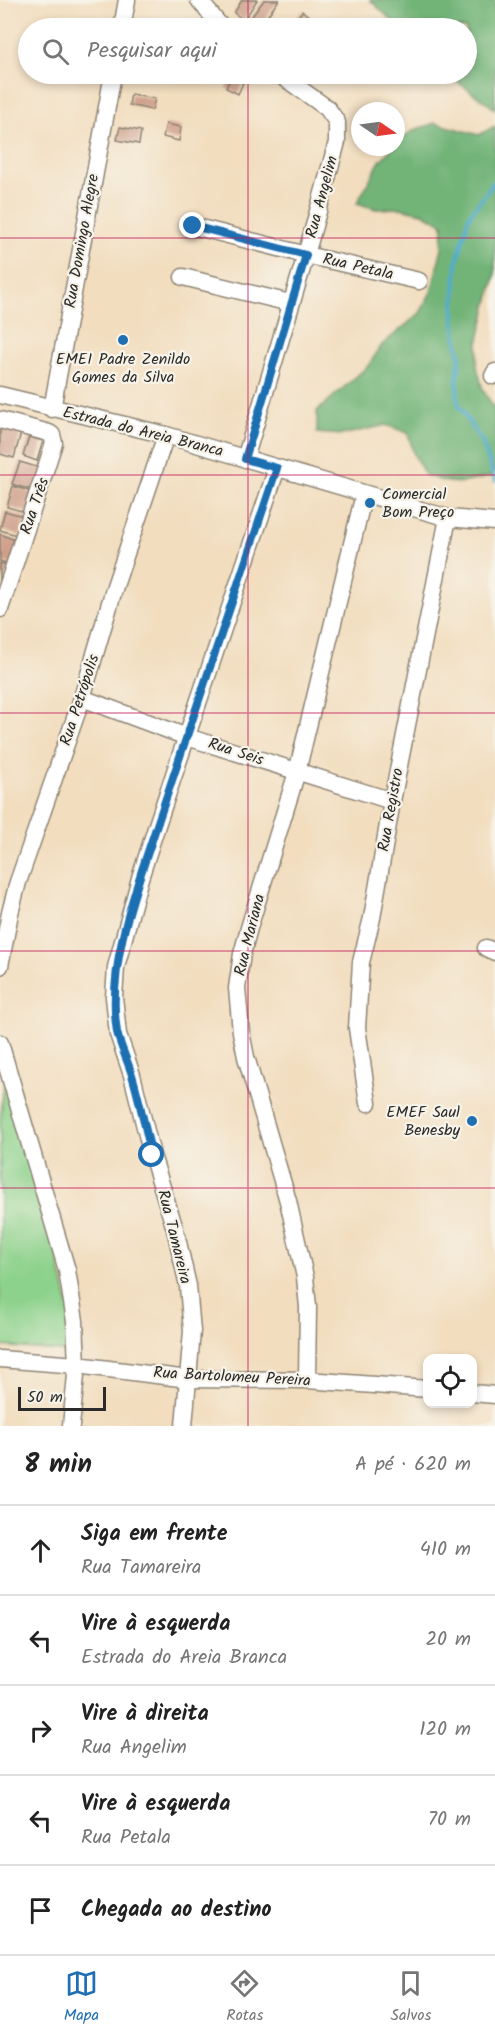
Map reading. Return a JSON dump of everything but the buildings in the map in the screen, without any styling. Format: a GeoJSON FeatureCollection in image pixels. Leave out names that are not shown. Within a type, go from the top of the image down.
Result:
{"type":"FeatureCollection","features":[{"type":"Feature","properties":{"kind":"street"},"geometry":{"type":"LineString","coordinates":[[124,18],[128,0]]}},
{"type":"Feature","properties":{"kind":"street"},"geometry":{"type":"LineString","coordinates":[[199,0],[214,18]]}},
{"type":"Feature","properties":{"kind":"street","name":"Rua Domingo Alegre"},"geometry":{"type":"LineString","coordinates":[[52,409],[111,84]]}},
{"type":"Feature","properties":{"kind":"street","name":"Rua Angelim"},"geometry":{"type":"LineString","coordinates":[[245,459],[337,142],[337,122],[327,108],[293,84]]}},
{"type":"Feature","properties":{"kind":"street","name":"Rua Petala"},"geometry":{"type":"LineString","coordinates":[[193,226],[419,281]]}},
{"type":"Feature","properties":{"kind":"street"},"geometry":{"type":"LineString","coordinates":[[183,277],[290,303]]}},
{"type":"Feature","properties":{"kind":"street","name":"Estrada do Areia Branca"},"geometry":{"type":"LineString","coordinates":[[0,395],[165,435],[448,518],[495,522]]}},
{"type":"Feature","properties":{"kind":"street","name":"Rua Três"},"geometry":{"type":"LineString","coordinates":[[0,420],[49,433],[53,437],[53,450],[0,609]]}},
{"type":"Feature","properties":{"kind":"street","name":"Rua Petrópolis"},"geometry":{"type":"LineString","coordinates":[[0,966],[18,882],[82,698],[115,586],[165,435]]}},
{"type":"Feature","properties":{"kind":"street","name":"Rua Tamareira"},"geometry":{"type":"LineString","coordinates":[[184,1426],[192,1331],[188,1286],[175,1229],[152,1155],[132,1075],[117,1034],[114,997],[116,967],[140,878],[277,468]]}},
{"type":"Feature","properties":{"kind":"street","name":"Rua Mariana"},"geometry":{"type":"LineString","coordinates":[[307,1380],[308,1307],[305,1277],[288,1202],[246,1057],[237,988],[239,968],[249,927],[297,772],[364,494]]}},
{"type":"Feature","properties":{"kind":"street","name":"Rua Registro"},"geometry":{"type":"LineString","coordinates":[[368,1103],[357,1029],[362,962],[448,518]]}},
{"type":"Feature","properties":{"kind":"street","name":"Rua Seis"},"geometry":{"type":"LineString","coordinates":[[82,698],[187,737],[392,801]]}},
{"type":"Feature","properties":{"kind":"street"},"geometry":{"type":"LineString","coordinates":[[0,1043],[67,1270],[75,1321],[77,1365],[71,1426]]}},
{"type":"Feature","properties":{"kind":"street","name":"Rua Bartolomeu Pereira"},"geometry":{"type":"LineString","coordinates":[[0,1359],[77,1365],[188,1379],[307,1380],[423,1389]]}},
{"type":"Feature","properties":{"kind":"street"},"geometry":{"type":"LineString","coordinates":[[477,1393],[495,1395]]}},
{"type":"Feature","properties":{"kind":"green space"},"geometry":{"type":"Polygon","coordinates":[[[370,0],[495,0],[495,109],[461,84],[477,84],[477,18],[389,18],[370,0]]]}},
{"type":"Feature","properties":{"kind":"green space"},"geometry":{"type":"Polygon","coordinates":[[[435,123],[479,135],[495,126],[495,275],[478,343],[477,367],[483,390],[495,410],[495,472],[492,476],[465,482],[443,481],[425,475],[414,455],[408,433],[386,425],[342,435],[317,433],[317,411],[368,366],[382,345],[420,313],[431,292],[442,248],[443,224],[423,213],[400,208],[376,209],[357,203],[385,156],[405,156],[405,136],[414,130],[435,123]]]}},
{"type":"Feature","properties":{"kind":"green space"},"geometry":{"type":"Polygon","coordinates":[[[8,1047],[80,1353],[0,1346],[0,1123],[8,1047]]]}},
{"type":"Feature","properties":{"kind":"waterway"},"geometry":{"type":"LineString","coordinates":[[495,181],[469,216],[457,262],[454,309],[455,332],[460,357],[457,381],[458,404],[483,444],[495,481]]}},
{"type":"Feature","properties":{"kind":"place","name":"EMEI Padre Zenildo Gomes da Silva"},"geometry":{"type":"Point","coordinates":[123,340]}},
{"type":"Feature","properties":{"kind":"place","name":"Comercial Bom Preço"},"geometry":{"type":"Point","coordinates":[370,503]}},
{"type":"Feature","properties":{"kind":"place","name":"EMEF Saul Benesby"},"geometry":{"type":"Point","coordinates":[472,1121]}},
{"type":"Feature","properties":{"kind":"route"},"geometry":{"type":"LineString","coordinates":[[152,1155],[132,1075],[117,1034],[114,997],[116,967],[158,822],[277,468],[245,459],[306,255],[193,226]]}}]}
